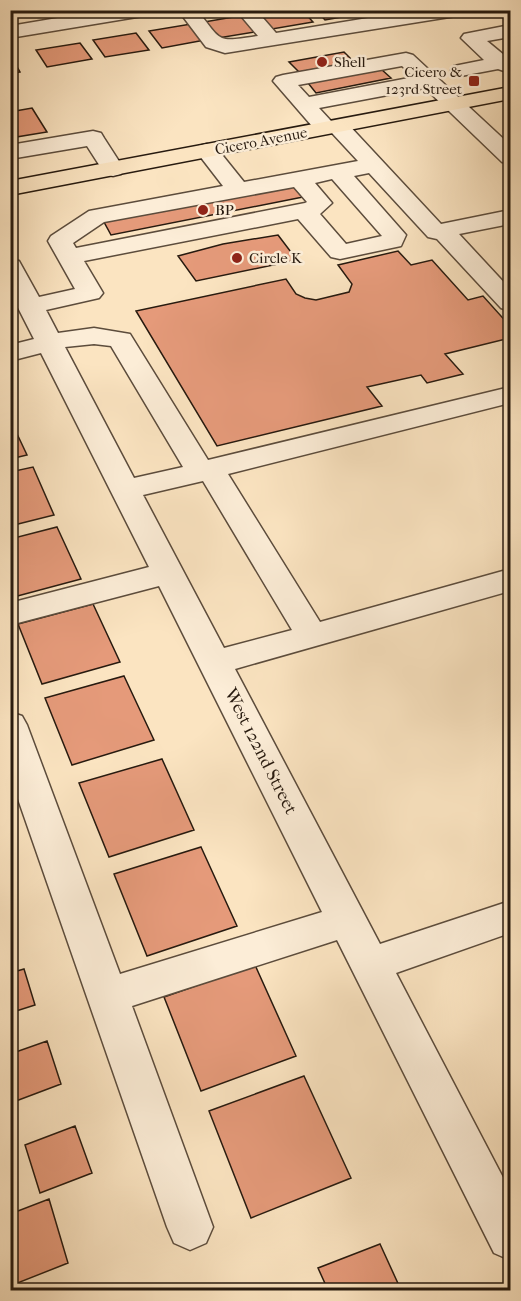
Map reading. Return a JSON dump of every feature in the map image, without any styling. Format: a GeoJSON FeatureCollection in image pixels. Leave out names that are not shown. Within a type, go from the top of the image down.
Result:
{"type":"FeatureCollection","features":[{"type":"Feature","properties":{"kind":"main road","name":"Cicero Avenue"},"geometry":{"type":"LineString","coordinates":[[10,189],[510,93]]}},
{"type":"Feature","properties":{"kind":"street"},"geometry":{"type":"LineString","coordinates":[[10,32],[143,10]]}},
{"type":"Feature","properties":{"kind":"street"},"geometry":{"type":"LineString","coordinates":[[187,10],[213,43],[218,46],[273,41],[323,24],[377,16],[456,10]]}},
{"type":"Feature","properties":{"kind":"street"},"geometry":{"type":"LineString","coordinates":[[245,10],[273,41]]}},
{"type":"Feature","properties":{"kind":"street"},"geometry":{"type":"LineString","coordinates":[[505,65],[471,38],[510,31]]}},
{"type":"Feature","properties":{"kind":"street"},"geometry":{"type":"LineString","coordinates":[[506,148],[453,104],[406,59],[283,81],[304,104],[374,165],[436,232],[510,217]]}},
{"type":"Feature","properties":{"kind":"street"},"geometry":{"type":"LineString","coordinates":[[461,70],[505,65]]}},
{"type":"Feature","properties":{"kind":"street"},"geometry":{"type":"LineString","coordinates":[[304,104],[428,81]]}},
{"type":"Feature","properties":{"kind":"street"},"geometry":{"type":"LineString","coordinates":[[10,152],[93,138],[113,169]]}},
{"type":"Feature","properties":{"kind":"street"},"geometry":{"type":"LineString","coordinates":[[207,151],[238,190]]}},
{"type":"Feature","properties":{"kind":"street"},"geometry":{"type":"LineString","coordinates":[[25,311],[90,294],[60,241],[97,216],[374,165]]}},
{"type":"Feature","properties":{"kind":"street"},"geometry":{"type":"LineString","coordinates":[[304,211],[340,252],[392,242],[394,235],[338,172]]}},
{"type":"Feature","properties":{"kind":"street"},"geometry":{"type":"LineString","coordinates":[[69,257],[313,209],[320,203],[300,179]]}},
{"type":"Feature","properties":{"kind":"street"},"geometry":{"type":"LineString","coordinates":[[443,231],[510,303]]}},
{"type":"Feature","properties":{"kind":"street","name":"West 122nd Street"},"geometry":{"type":"LineString","coordinates":[[10,266],[25,311],[51,344],[510,1237]]}},
{"type":"Feature","properties":{"kind":"street"},"geometry":{"type":"LineString","coordinates":[[10,353],[86,337],[108,336],[121,340],[312,636]]}},
{"type":"Feature","properties":{"kind":"street"},"geometry":{"type":"LineString","coordinates":[[126,490],[510,395]]}},
{"type":"Feature","properties":{"kind":"street"},"geometry":{"type":"LineString","coordinates":[[10,614],[169,573]]}},
{"type":"Feature","properties":{"kind":"street"},"geometry":{"type":"LineString","coordinates":[[215,663],[510,580]]}},
{"type":"Feature","properties":{"kind":"street"},"geometry":{"type":"LineString","coordinates":[[10,725],[190,1227]]}},
{"type":"Feature","properties":{"kind":"street"},"geometry":{"type":"LineString","coordinates":[[370,965],[510,917]]}},
{"type":"Feature","properties":{"kind":"street"},"geometry":{"type":"LineString","coordinates":[[108,996],[348,920]]}},
{"type":"Feature","properties":{"kind":"building"},"geometry":{"type":"Polygon","coordinates":[[[272,10],[302,10],[313,22],[272,29],[258,13],[272,10]]]}},
{"type":"Feature","properties":{"kind":"building"},"geometry":{"type":"Polygon","coordinates":[[[316,10],[363,10],[365,13],[325,20],[316,10]]]}},
{"type":"Feature","properties":{"kind":"building"},"geometry":{"type":"Polygon","coordinates":[[[245,15],[260,31],[218,38],[204,22],[245,15]]]}},
{"type":"Feature","properties":{"kind":"building"},"geometry":{"type":"Polygon","coordinates":[[[191,24],[205,40],[162,48],[149,31],[191,24]]]}},
{"type":"Feature","properties":{"kind":"building"},"geometry":{"type":"Polygon","coordinates":[[[136,33],[149,50],[105,57],[93,40],[136,33]]]}},
{"type":"Feature","properties":{"kind":"building"},"geometry":{"type":"Polygon","coordinates":[[[80,43],[92,59],[47,67],[36,50],[80,43]]]}},
{"type":"Feature","properties":{"kind":"building","name":"Shell"},"geometry":{"type":"Polygon","coordinates":[[[344,52],[354,62],[299,72],[289,62],[344,52]]]}},
{"type":"Feature","properties":{"kind":"building"},"geometry":{"type":"Polygon","coordinates":[[[12,58],[20,72],[10,74],[12,58]]]}},
{"type":"Feature","properties":{"kind":"building","name":"Shell"},"geometry":{"type":"Polygon","coordinates":[[[381,69],[391,78],[316,93],[308,83],[381,69]]]}},
{"type":"Feature","properties":{"kind":"building"},"geometry":{"type":"Polygon","coordinates":[[[32,108],[47,132],[10,138],[10,112],[32,108]]]}},
{"type":"Feature","properties":{"kind":"building","name":"BP"},"geometry":{"type":"Polygon","coordinates":[[[293,185],[303,197],[111,235],[104,222],[293,185]]]}},
{"type":"Feature","properties":{"kind":"building","name":"Circle K"},"geometry":{"type":"Polygon","coordinates":[[[278,235],[297,260],[196,281],[178,256],[223,244],[278,235]]]}},
{"type":"Feature","properties":{"kind":"building"},"geometry":{"type":"Polygon","coordinates":[[[398,251],[411,265],[432,260],[468,300],[483,296],[510,326],[510,338],[445,354],[463,374],[427,383],[421,375],[367,387],[382,406],[217,446],[136,311],[286,279],[296,294],[316,300],[349,292],[352,284],[338,265],[398,251]]]}},
{"type":"Feature","properties":{"kind":"building"},"geometry":{"type":"Polygon","coordinates":[[[10,419],[27,455],[10,459],[10,419]]]}},
{"type":"Feature","properties":{"kind":"building"},"geometry":{"type":"Polygon","coordinates":[[[33,467],[54,515],[10,526],[10,472],[33,467]]]}},
{"type":"Feature","properties":{"kind":"building"},"geometry":{"type":"Polygon","coordinates":[[[57,527],[81,579],[10,598],[10,539],[57,527]]]}},
{"type":"Feature","properties":{"kind":"building"},"geometry":{"type":"Polygon","coordinates":[[[93,604],[120,662],[42,684],[18,624],[93,604]]]}},
{"type":"Feature","properties":{"kind":"building"},"geometry":{"type":"Polygon","coordinates":[[[124,676],[154,740],[72,765],[45,698],[124,676]]]}},
{"type":"Feature","properties":{"kind":"building"},"geometry":{"type":"Polygon","coordinates":[[[162,759],[194,830],[109,857],[79,783],[162,759]]]}},
{"type":"Feature","properties":{"kind":"building"},"geometry":{"type":"Polygon","coordinates":[[[201,847],[237,926],[147,956],[114,874],[201,847]]]}},
{"type":"Feature","properties":{"kind":"building"},"geometry":{"type":"Polygon","coordinates":[[[255,965],[296,1056],[201,1091],[164,997],[255,965]]]}},
{"type":"Feature","properties":{"kind":"building"},"geometry":{"type":"Polygon","coordinates":[[[24,969],[35,1005],[10,1013],[10,973],[24,969]]]}},
{"type":"Feature","properties":{"kind":"building"},"geometry":{"type":"Polygon","coordinates":[[[47,1041],[61,1084],[16,1101],[10,1082],[10,1054],[47,1041]]]}},
{"type":"Feature","properties":{"kind":"building"},"geometry":{"type":"Polygon","coordinates":[[[304,1076],[351,1178],[251,1218],[209,1111],[304,1076]]]}},
{"type":"Feature","properties":{"kind":"building"},"geometry":{"type":"Polygon","coordinates":[[[75,1126],[92,1173],[40,1193],[25,1145],[75,1126]]]}},
{"type":"Feature","properties":{"kind":"building"},"geometry":{"type":"Polygon","coordinates":[[[49,1199],[68,1263],[10,1286],[10,1214],[49,1199]]]}},
{"type":"Feature","properties":{"kind":"building"},"geometry":{"type":"Polygon","coordinates":[[[380,1244],[401,1290],[328,1290],[318,1268],[380,1244]]]}},
{"type":"Feature","properties":{"kind":"place","name":"Shell"},"geometry":{"type":"Point","coordinates":[322,62]}},
{"type":"Feature","properties":{"kind":"place","name":"Cicero & 123rd Street"},"geometry":{"type":"Point","coordinates":[474,81]}},
{"type":"Feature","properties":{"kind":"place","name":"BP"},"geometry":{"type":"Point","coordinates":[203,210]}},
{"type":"Feature","properties":{"kind":"place","name":"Circle K"},"geometry":{"type":"Point","coordinates":[237,258]}}]}
